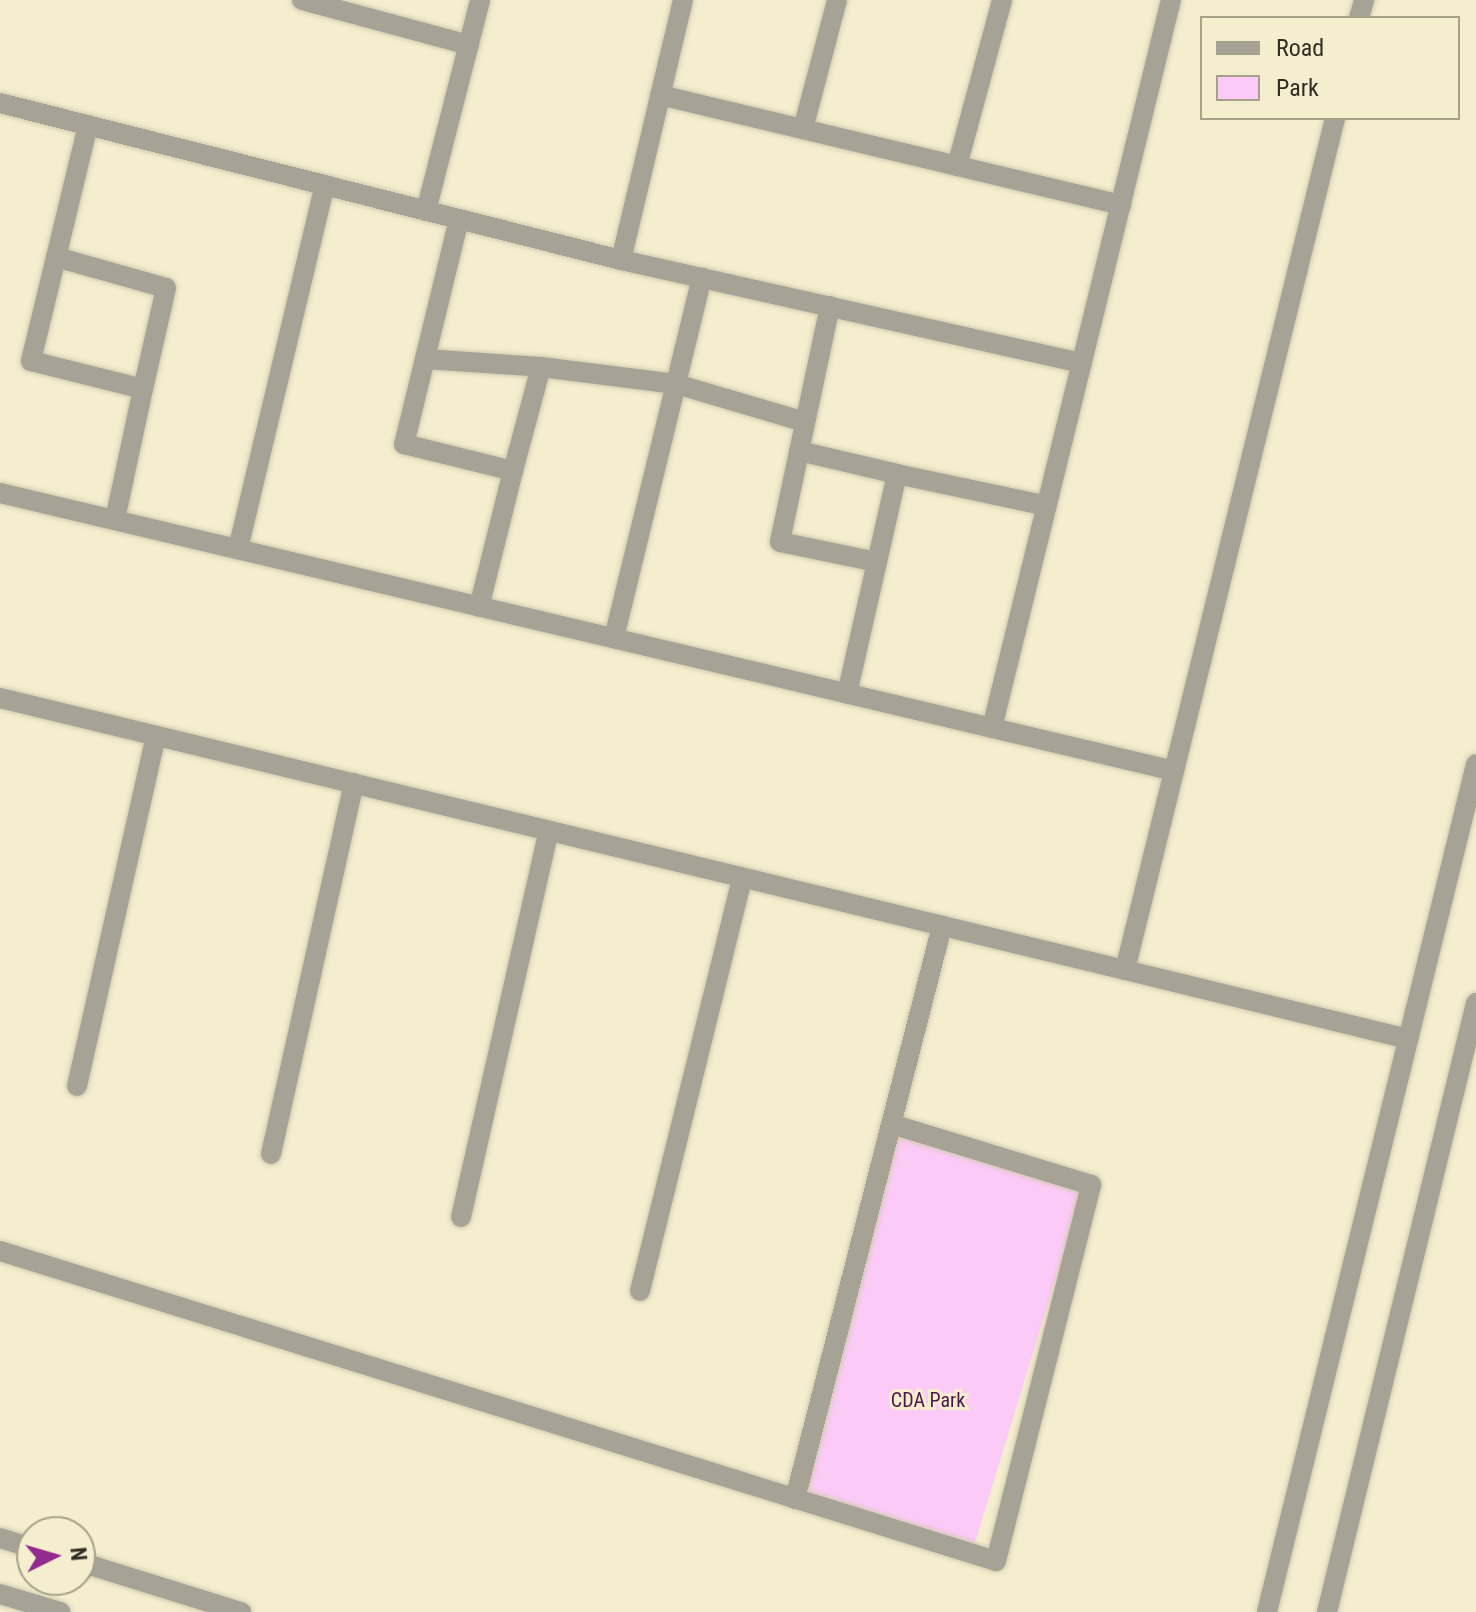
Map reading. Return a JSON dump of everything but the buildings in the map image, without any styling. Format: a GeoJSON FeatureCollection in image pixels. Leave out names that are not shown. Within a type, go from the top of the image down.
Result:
{"type":"FeatureCollection","features":[{"type":"Feature","properties":{"kind":"street"},"geometry":{"type":"LineString","coordinates":[[426,211],[480,0]]}},
{"type":"Feature","properties":{"kind":"street"},"geometry":{"type":"LineString","coordinates":[[621,260],[683,0]]}},
{"type":"Feature","properties":{"kind":"street"},"geometry":{"type":"LineString","coordinates":[[803,129],[837,0]]}},
{"type":"Feature","properties":{"kind":"street"},"geometry":{"type":"LineString","coordinates":[[957,166],[1002,0]]}},
{"type":"Feature","properties":{"kind":"street"},"geometry":{"type":"LineString","coordinates":[[992,728],[1171,0]]}},
{"type":"Feature","properties":{"kind":"street"},"geometry":{"type":"LineString","coordinates":[[311,1],[469,45]]}},
{"type":"Feature","properties":{"kind":"street"},"geometry":{"type":"LineString","coordinates":[[660,95],[1121,205]]}},
{"type":"Feature","properties":{"kind":"street"},"geometry":{"type":"LineString","coordinates":[[0,103],[621,260],[1082,363]]}},
{"type":"Feature","properties":{"kind":"street"},"geometry":{"type":"LineString","coordinates":[[1125,970],[1335,120]]}},
{"type":"Feature","properties":{"kind":"street"},"geometry":{"type":"LineString","coordinates":[[88,125],[31,361],[143,389]]}},
{"type":"Feature","properties":{"kind":"street"},"geometry":{"type":"LineString","coordinates":[[238,549],[325,185]]}},
{"type":"Feature","properties":{"kind":"street"},"geometry":{"type":"LineString","coordinates":[[459,219],[404,444],[513,471]]}},
{"type":"Feature","properties":{"kind":"street"},"geometry":{"type":"LineString","coordinates":[[56,257],[166,288],[115,520]]}},
{"type":"Feature","properties":{"kind":"street"},"geometry":{"type":"LineString","coordinates":[[614,638],[702,278]]}},
{"type":"Feature","properties":{"kind":"street"},"geometry":{"type":"LineString","coordinates":[[830,306],[780,542],[877,562]]}},
{"type":"Feature","properties":{"kind":"street"},"geometry":{"type":"LineString","coordinates":[[425,359],[541,367],[676,384],[805,422]]}},
{"type":"Feature","properties":{"kind":"street"},"geometry":{"type":"LineString","coordinates":[[479,607],[541,367]]}},
{"type":"Feature","properties":{"kind":"street"},"geometry":{"type":"LineString","coordinates":[[799,451],[1047,506]]}},
{"type":"Feature","properties":{"kind":"street"},"geometry":{"type":"LineString","coordinates":[[847,694],[897,474]]}},
{"type":"Feature","properties":{"kind":"street"},"geometry":{"type":"LineString","coordinates":[[0,493],[1174,771]]}},
{"type":"Feature","properties":{"kind":"street"},"geometry":{"type":"LineString","coordinates":[[0,698],[1408,1039]]}},
{"type":"Feature","properties":{"kind":"street"},"geometry":{"type":"LineString","coordinates":[[77,1086],[156,736]]}},
{"type":"Feature","properties":{"kind":"street"},"geometry":{"type":"LineString","coordinates":[[1267,1612],[1476,764]]}},
{"type":"Feature","properties":{"kind":"street"},"geometry":{"type":"LineString","coordinates":[[271,1154],[354,783]]}},
{"type":"Feature","properties":{"kind":"street"},"geometry":{"type":"LineString","coordinates":[[461,1217],[549,831]]}},
{"type":"Feature","properties":{"kind":"street"},"geometry":{"type":"LineString","coordinates":[[640,1291],[742,878]]}},
{"type":"Feature","properties":{"kind":"street"},"geometry":{"type":"LineString","coordinates":[[795,1499],[942,926]]}},
{"type":"Feature","properties":{"kind":"street"},"geometry":{"type":"LineString","coordinates":[[1327,1612],[1476,1003]]}},
{"type":"Feature","properties":{"kind":"street"},"geometry":{"type":"LineString","coordinates":[[0,1251],[996,1561],[1091,1185],[891,1124]]}},
{"type":"Feature","properties":{"kind":"street"},"geometry":{"type":"LineString","coordinates":[[96,1567],[241,1612]]}},
{"type":"Feature","properties":{"kind":"street"},"geometry":{"type":"LineString","coordinates":[[0,1594],[60,1612]]}},
{"type":"Feature","properties":{"kind":"green space","name":"CDA Park"},"geometry":{"type":"Polygon","coordinates":[[[897,1134],[1083,1191],[974,1546],[789,1489],[897,1134]]]}}]}
